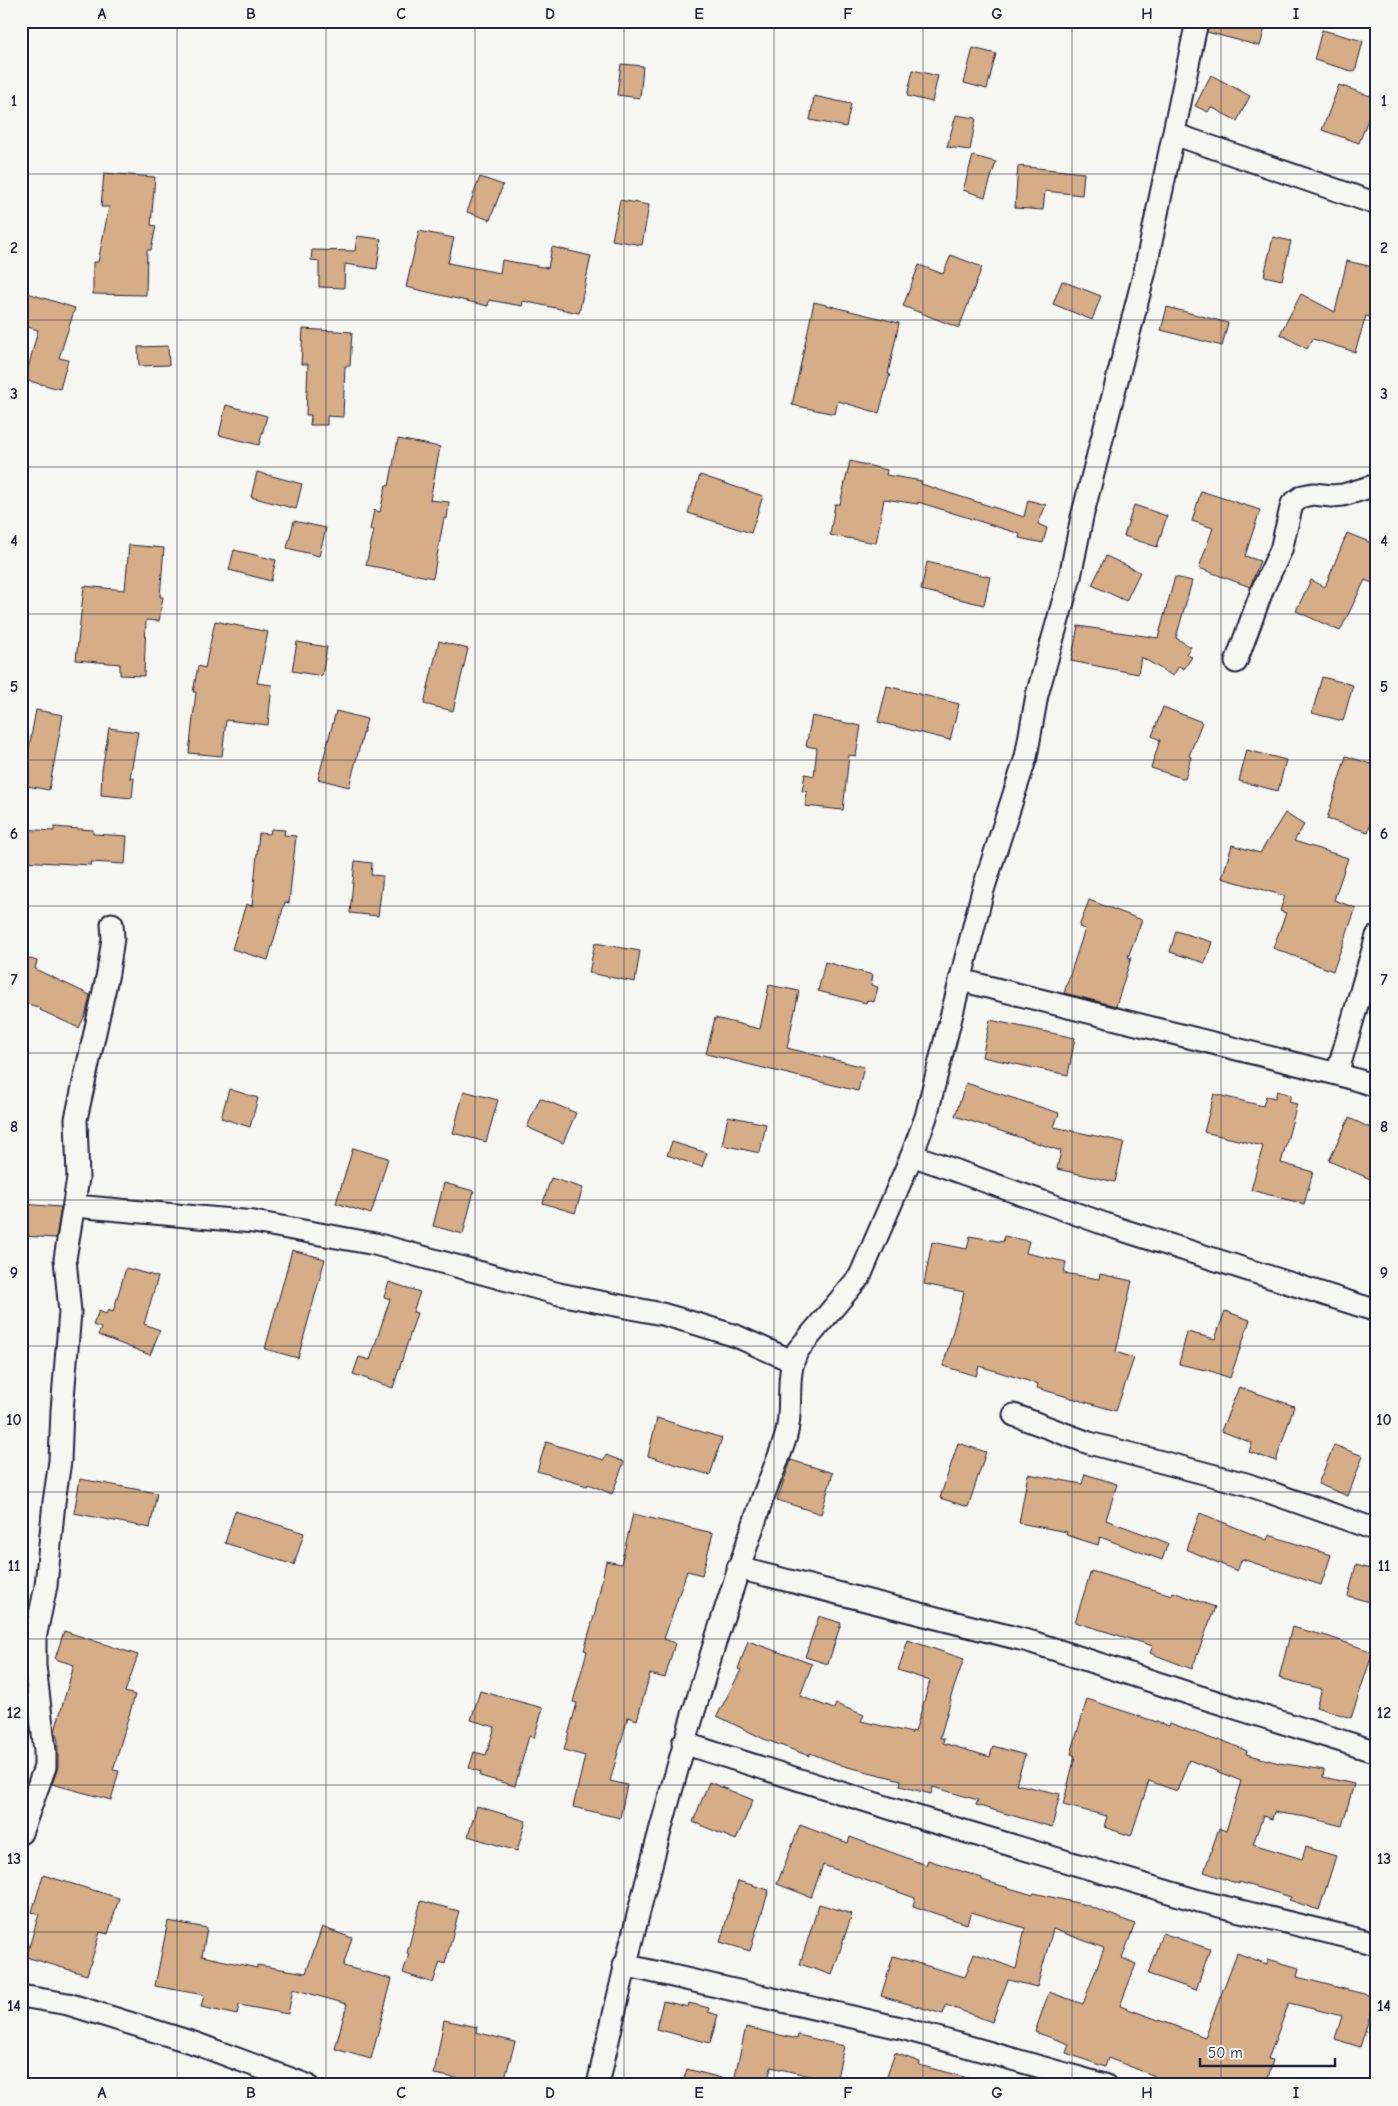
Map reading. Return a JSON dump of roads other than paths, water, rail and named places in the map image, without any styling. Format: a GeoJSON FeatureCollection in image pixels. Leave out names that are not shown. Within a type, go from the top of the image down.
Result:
{"type":"FeatureCollection","features":[{"type":"Feature","properties":{"kind":"street"},"geometry":{"type":"LineString","coordinates":[[598,2085],[624,1965],[683,1743],[738,1568],[786,1436],[791,1406],[790,1369],[792,1361],[798,1350],[860,1276],[912,1156],[926,1117],[983,890],[1026,757],[1038,695],[1070,577],[1082,517],[1145,271],[1197,21]]}},
{"type":"Feature","properties":{"kind":"street"},"geometry":{"type":"LineString","coordinates":[[1174,134],[1377,204]]}},
{"type":"Feature","properties":{"kind":"street"},"geometry":{"type":"LineString","coordinates":[[1236,662],[1263,588],[1281,550],[1292,504],[1303,496],[1313,494],[1343,495],[1377,484]]}},
{"type":"Feature","properties":{"kind":"street"},"geometry":{"type":"LineString","coordinates":[[21,1833],[44,1767],[44,1743],[35,1666],[35,1638],[46,1586],[60,1461],[70,1312],[65,1259],[78,1178],[76,1119],[108,973],[113,938],[112,924]]}},
{"type":"Feature","properties":{"kind":"street"},"geometry":{"type":"LineString","coordinates":[[1337,1074],[1377,936]]}},
{"type":"Feature","properties":{"kind":"street"},"geometry":{"type":"LineString","coordinates":[[960,980],[1337,1074],[1377,1086]]}},
{"type":"Feature","properties":{"kind":"street"},"geometry":{"type":"LineString","coordinates":[[912,1156],[1116,1228],[1377,1311]]}},
{"type":"Feature","properties":{"kind":"street"},"geometry":{"type":"LineString","coordinates":[[75,1206],[254,1222],[375,1244],[452,1266],[526,1283],[559,1294],[679,1319],[736,1336],[792,1361]]}},
{"type":"Feature","properties":{"kind":"street"},"geometry":{"type":"LineString","coordinates":[[1014,1416],[1089,1443],[1246,1484],[1377,1530]]}},
{"type":"Feature","properties":{"kind":"street"},"geometry":{"type":"LineString","coordinates":[[738,1568],[1032,1642],[1377,1752]]}},
{"type":"Feature","properties":{"kind":"street"},"geometry":{"type":"LineString","coordinates":[[683,1743],[927,1820],[1199,1901],[1377,1944]]}},
{"type":"Feature","properties":{"kind":"street"},"geometry":{"type":"LineString","coordinates":[[624,1965],[905,2029],[1105,2085]]}},
{"type":"Feature","properties":{"kind":"street"},"geometry":{"type":"LineString","coordinates":[[21,1996],[68,2004],[197,2044],[307,2085]]}}]}
